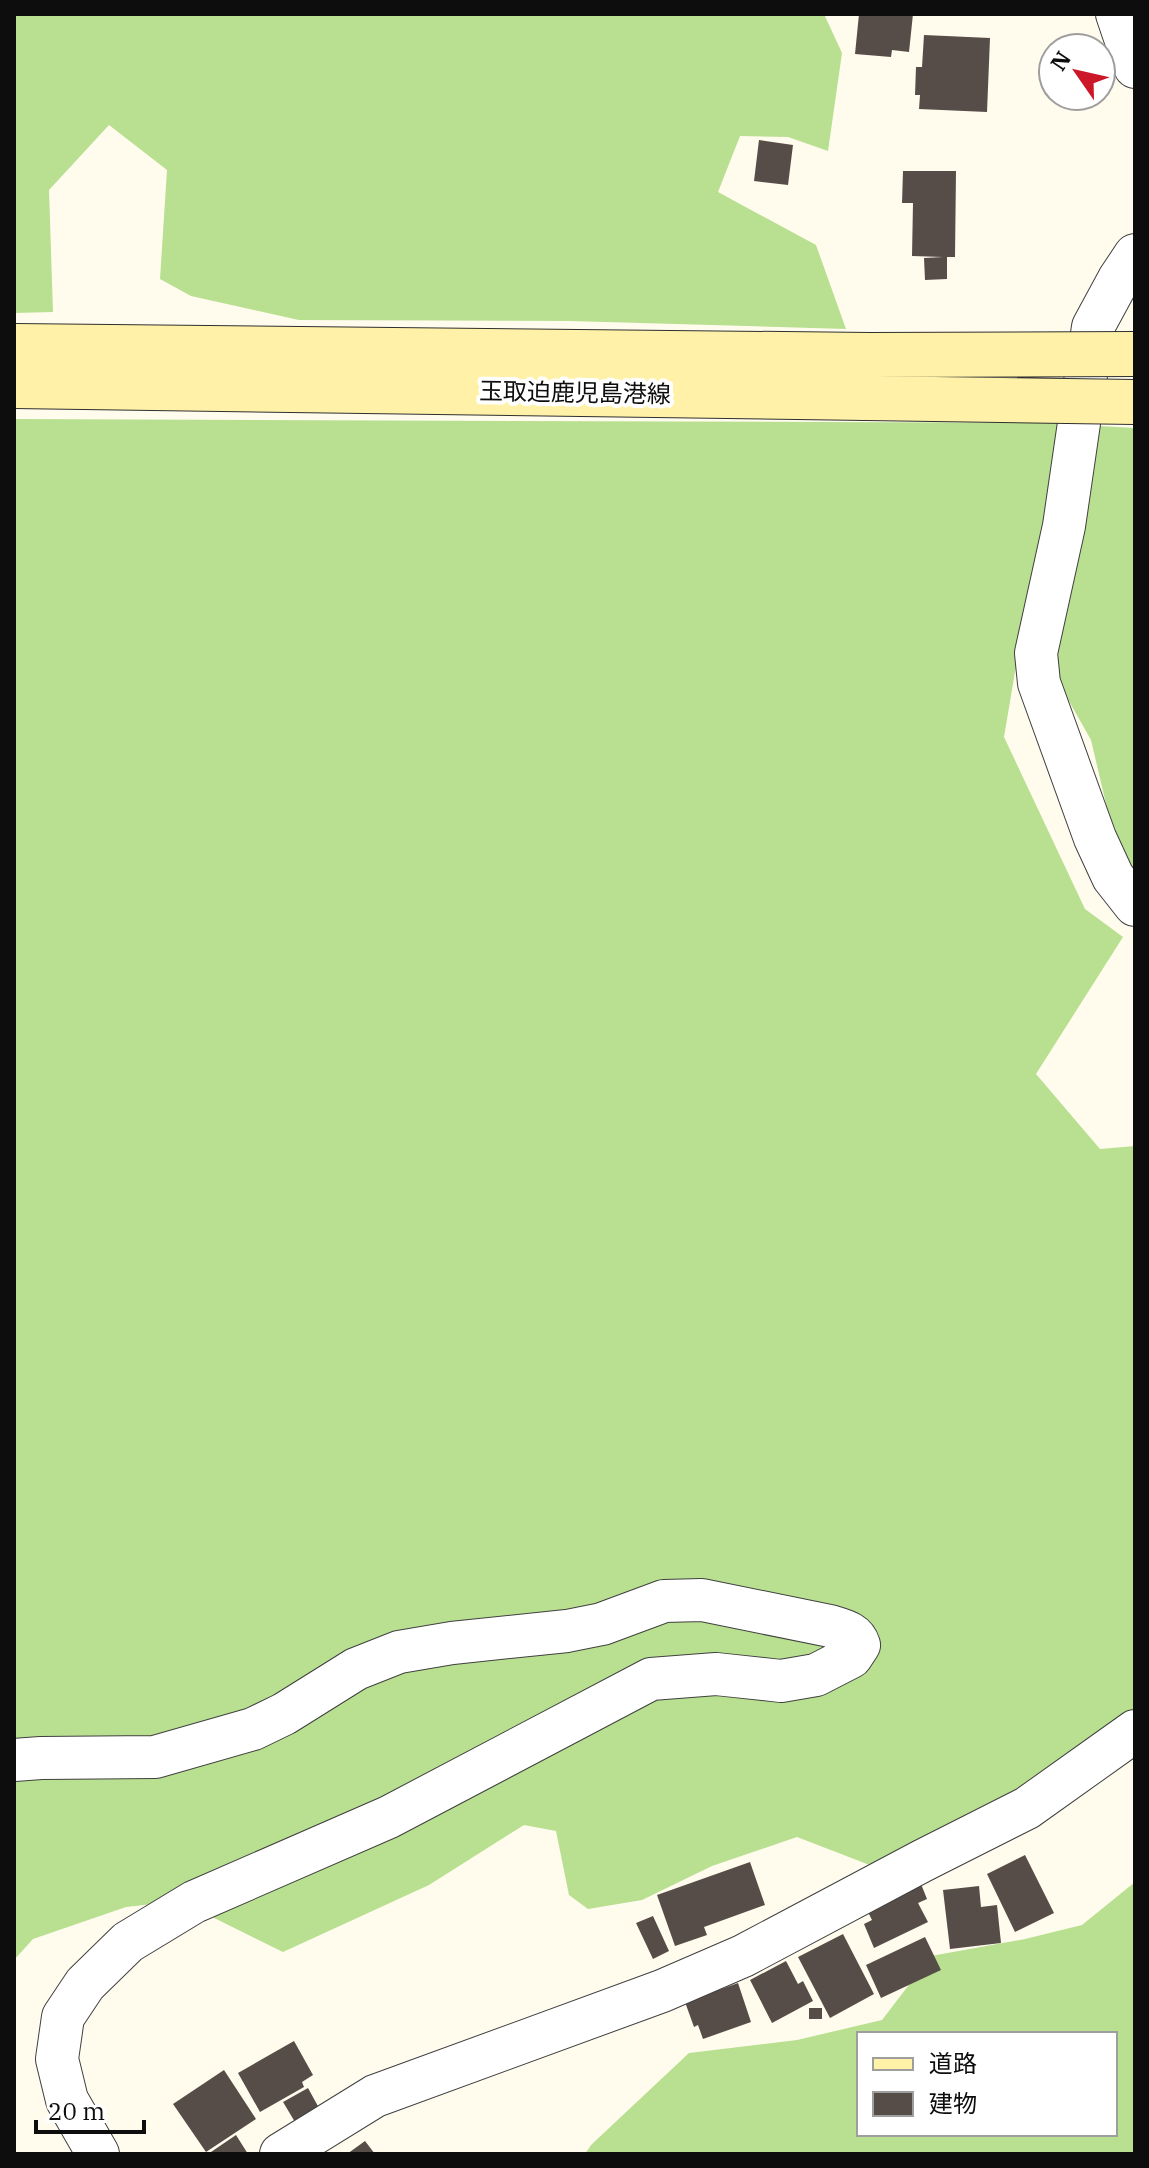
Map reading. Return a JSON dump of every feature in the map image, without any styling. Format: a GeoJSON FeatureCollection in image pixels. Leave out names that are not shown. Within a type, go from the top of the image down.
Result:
{"type":"FeatureCollection","features":[{"type":"Feature","properties":{"kind":"main road","name":"玉取迫鹿児島港線"},"geometry":{"type":"LineString","coordinates":[[14,346],[868,376],[1135,402]]}},
{"type":"Feature","properties":{"kind":"main road","name":"玉取迫鹿児島港線"},"geometry":{"type":"LineString","coordinates":[[14,386],[868,376],[1135,354]]}},
{"type":"Feature","properties":{"kind":"street"},"geometry":{"type":"LineString","coordinates":[[1117,14],[1135,67]]}},
{"type":"Feature","properties":{"kind":"street"},"geometry":{"type":"LineString","coordinates":[[1135,255],[1093,327],[1064,526],[1036,653],[1039,683],[1095,838],[1113,877],[1135,905]]}},
{"type":"Feature","properties":{"kind":"street"},"geometry":{"type":"LineString","coordinates":[[14,1760],[155,1757],[253,1729],[284,1714],[356,1669],[399,1652],[567,1631],[602,1624],[664,1601],[702,1600],[830,1626],[850,1633],[857,1638],[859,1645],[851,1657],[816,1675],[781,1681],[716,1674],[651,1679],[389,1817],[194,1902],[128,1942],[85,1984],[63,2017],[57,2059],[67,2100],[98,2154]]}},
{"type":"Feature","properties":{"kind":"street"},"geometry":{"type":"LineString","coordinates":[[281,2154],[375,2096],[662,1991],[743,1956],[1027,1808],[1135,1731]]}},
{"type":"Feature","properties":{"kind":"green space"},"geometry":{"type":"Polygon","coordinates":[[[14,14],[824,14],[842,53],[828,151],[788,137],[740,136],[718,192],[816,245],[846,329],[570,321],[299,320],[191,296],[160,279],[167,170],[109,125],[49,190],[53,312],[14,313],[14,14]]]}},
{"type":"Feature","properties":{"kind":"green space"},"geometry":{"type":"Polygon","coordinates":[[[14,419],[1065,423],[1057,485],[1015,672],[1004,737],[1085,909],[1123,937],[1036,1074],[1100,1149],[1135,1146],[1135,1716],[1025,1793],[880,1869],[797,1837],[712,1866],[642,1900],[588,1909],[569,1895],[556,1831],[524,1825],[429,1885],[283,1952],[180,1901],[126,1907],[33,1939],[14,1960],[14,419]]]}},
{"type":"Feature","properties":{"kind":"green space"},"geometry":{"type":"Polygon","coordinates":[[[1099,426],[1135,428],[1135,884],[1111,825],[1091,740],[1048,664],[1099,426]]]}},
{"type":"Feature","properties":{"kind":"green space"},"geometry":{"type":"Polygon","coordinates":[[[1135,1882],[1135,2154],[585,2154],[689,2053],[797,2040],[882,2020],[931,1956],[1082,1925],[1135,1882]]]}},
{"type":"Feature","properties":{"kind":"building"},"geometry":{"type":"Polygon","coordinates":[[[859,14],[913,14],[909,52],[892,50],[891,57],[855,54],[859,14]]]}},
{"type":"Feature","properties":{"kind":"building"},"geometry":{"type":"Polygon","coordinates":[[[924,35],[990,38],[987,112],[919,109],[920,95],[915,95],[916,67],[922,67],[924,35]]]}},
{"type":"Feature","properties":{"kind":"building"},"geometry":{"type":"Polygon","coordinates":[[[759,140],[793,145],[788,185],[754,181],[759,140]]]}},
{"type":"Feature","properties":{"kind":"building"},"geometry":{"type":"Polygon","coordinates":[[[903,171],[956,171],[955,257],[947,257],[947,279],[925,280],[924,258],[943,257],[912,256],[913,203],[902,203],[903,171]]]}},
{"type":"Feature","properties":{"kind":"building"},"geometry":{"type":"Polygon","coordinates":[[[1025,1855],[1054,1913],[1015,1932],[987,1874],[1025,1855]]]}},
{"type":"Feature","properties":{"kind":"building"},"geometry":{"type":"Polygon","coordinates":[[[750,1862],[765,1905],[704,1927],[707,1935],[675,1946],[657,1895],[750,1862]]]}},
{"type":"Feature","properties":{"kind":"building"},"geometry":{"type":"Polygon","coordinates":[[[921,1884],[927,1899],[918,1903],[928,1922],[874,1948],[864,1924],[872,1920],[867,1910],[921,1884]]]}},
{"type":"Feature","properties":{"kind":"building"},"geometry":{"type":"Polygon","coordinates":[[[979,1886],[981,1907],[997,1905],[1001,1943],[950,1949],[943,1890],[979,1886]]]}},
{"type":"Feature","properties":{"kind":"building"},"geometry":{"type":"Polygon","coordinates":[[[653,1916],[669,1951],[653,1959],[636,1923],[653,1916]]]}},
{"type":"Feature","properties":{"kind":"building"},"geometry":{"type":"Polygon","coordinates":[[[843,1934],[874,1994],[830,2018],[798,1957],[843,1934]]]}},
{"type":"Feature","properties":{"kind":"building"},"geometry":{"type":"Polygon","coordinates":[[[925,1937],[941,1970],[881,1998],[866,1965],[925,1937]]]}},
{"type":"Feature","properties":{"kind":"building"},"geometry":{"type":"Polygon","coordinates":[[[786,1961],[798,1984],[803,1981],[813,2001],[772,2023],[750,1980],[786,1961]]]}},
{"type":"Feature","properties":{"kind":"building"},"geometry":{"type":"Polygon","coordinates":[[[738,1983],[751,2022],[703,2039],[698,2025],[694,2027],[685,2002],[738,1983]]]}},
{"type":"Feature","properties":{"kind":"building"},"geometry":{"type":"Polygon","coordinates":[[[809,2008],[822,2008],[822,2019],[809,2019],[809,2008]]]}},
{"type":"Feature","properties":{"kind":"building"},"geometry":{"type":"Polygon","coordinates":[[[294,2041],[313,2075],[302,2082],[304,2087],[260,2112],[238,2073],[294,2041]]]}},
{"type":"Feature","properties":{"kind":"building"},"geometry":{"type":"Polygon","coordinates":[[[224,2070],[256,2119],[206,2152],[173,2104],[224,2070]]]}},
{"type":"Feature","properties":{"kind":"building"},"geometry":{"type":"Polygon","coordinates":[[[308,2088],[319,2108],[295,2122],[283,2102],[308,2088]]]}},
{"type":"Feature","properties":{"kind":"building"},"geometry":{"type":"Polygon","coordinates":[[[236,2135],[248,2154],[212,2154],[211,2152],[236,2135]]]}},
{"type":"Feature","properties":{"kind":"building"},"geometry":{"type":"Polygon","coordinates":[[[365,2141],[375,2154],[347,2154],[365,2141]]]}}]}
